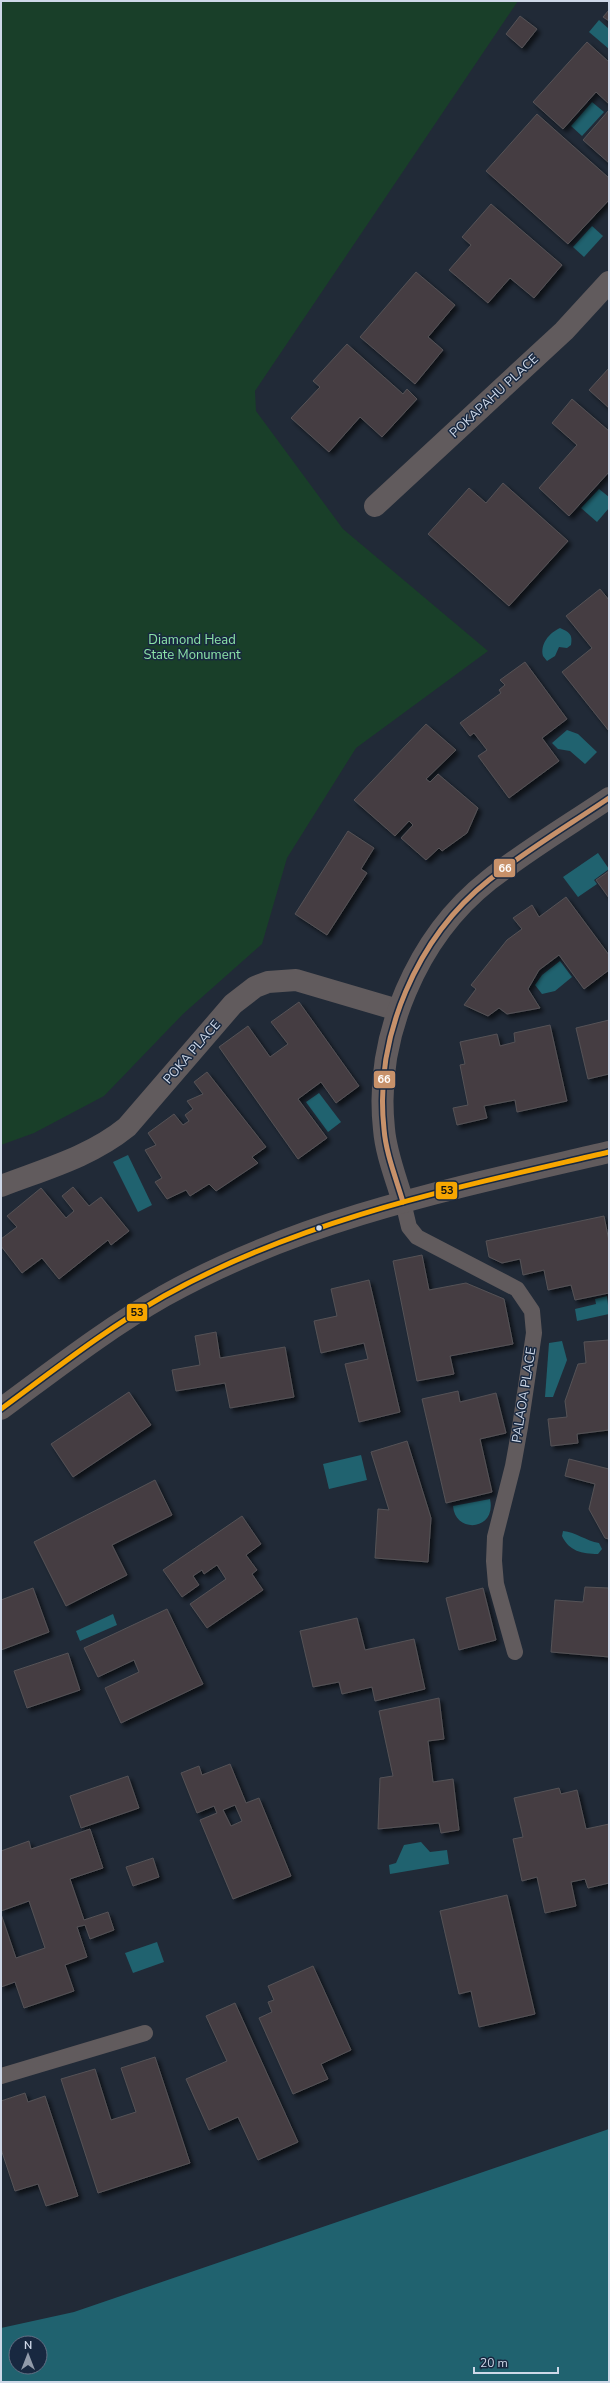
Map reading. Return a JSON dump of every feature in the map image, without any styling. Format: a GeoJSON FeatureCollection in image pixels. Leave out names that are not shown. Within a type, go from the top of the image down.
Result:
{"type":"FeatureCollection","features":[{"type":"Feature","properties":{"kind":"street","name":"POKAPAHU PLACE"},"geometry":{"type":"LineString","coordinates":[[375,506],[564,331],[609,282]]}},
{"type":"Feature","properties":{"kind":"street"},"geometry":{"type":"LineString","coordinates":[[403,1202],[389,1154],[383,1115],[385,1069],[398,1010],[410,982],[425,953],[465,902],[489,880],[609,798]]}},
{"type":"Feature","properties":{"kind":"street","name":"POKA PLACE"},"geometry":{"type":"LineString","coordinates":[[1,1186],[92,1152],[110,1141],[127,1127],[233,1004],[255,987],[268,982],[296,980],[398,1010]]}},
{"type":"Feature","properties":{"kind":"street"},"geometry":{"type":"LineString","coordinates":[[1,1409],[126,1319],[202,1276],[258,1250],[317,1227],[453,1188],[609,1152]]}},
{"type":"Feature","properties":{"kind":"lane","name":"PALAOA PLACE"},"geometry":{"type":"LineString","coordinates":[[403,1202],[409,1227],[417,1237],[517,1289],[532,1311],[534,1333],[520,1427],[513,1466],[499,1517],[494,1553],[496,1584],[515,1652]]}},
{"type":"Feature","properties":{"kind":"lane"},"geometry":{"type":"LineString","coordinates":[[1,2076],[145,2033]]}},
{"type":"Feature","properties":{"kind":"green space","name":"Diamond Head State Monument"},"geometry":{"type":"Polygon","coordinates":[[[1,1],[518,1],[255,391],[256,411],[343,529],[488,651],[356,748],[287,858],[262,944],[183,1014],[104,1096],[34,1133],[1,1145],[1,1]]]}},
{"type":"Feature","properties":{"kind":"water"},"geometry":{"type":"Polygon","coordinates":[[[599,20],[609,29],[609,49],[589,32],[599,20]]]}},
{"type":"Feature","properties":{"kind":"water"},"geometry":{"type":"Polygon","coordinates":[[[592,102],[604,112],[582,136],[571,126],[592,102]]]}},
{"type":"Feature","properties":{"kind":"water"},"geometry":{"type":"Polygon","coordinates":[[[592,226],[603,236],[584,257],[573,247],[592,226]]]}},
{"type":"Feature","properties":{"kind":"water"},"geometry":{"type":"Polygon","coordinates":[[[599,489],[609,497],[609,508],[597,522],[581,508],[599,489]]]}},
{"type":"Feature","properties":{"kind":"water"},"geometry":{"type":"Polygon","coordinates":[[[560,628],[570,634],[571,645],[567,648],[559,647],[555,656],[547,661],[542,652],[544,643],[552,633],[560,628]]]}},
{"type":"Feature","properties":{"kind":"water"},"geometry":{"type":"Polygon","coordinates":[[[567,730],[578,734],[597,752],[585,764],[570,751],[558,749],[552,743],[567,730]]]}},
{"type":"Feature","properties":{"kind":"water"},"geometry":{"type":"Polygon","coordinates":[[[598,853],[609,869],[594,880],[597,884],[578,897],[563,877],[598,853]]]}},
{"type":"Feature","properties":{"kind":"water"},"geometry":{"type":"Polygon","coordinates":[[[560,961],[572,977],[555,991],[542,994],[535,985],[542,975],[560,961]]]}},
{"type":"Feature","properties":{"kind":"water"},"geometry":{"type":"Polygon","coordinates":[[[319,1093],[341,1122],[328,1132],[306,1102],[319,1093]]]}},
{"type":"Feature","properties":{"kind":"water"},"geometry":{"type":"Polygon","coordinates":[[[128,1155],[152,1205],[138,1212],[113,1162],[128,1155]]]}},
{"type":"Feature","properties":{"kind":"water"},"geometry":{"type":"Polygon","coordinates":[[[607,1296],[609,1314],[577,1321],[575,1309],[596,1304],[595,1299],[607,1296]]]}},
{"type":"Feature","properties":{"kind":"water"},"geometry":{"type":"Polygon","coordinates":[[[562,1341],[567,1360],[553,1397],[545,1397],[549,1343],[562,1341]]]}},
{"type":"Feature","properties":{"kind":"water"},"geometry":{"type":"Polygon","coordinates":[[[361,1455],[367,1480],[329,1489],[323,1464],[361,1455]]]}},
{"type":"Feature","properties":{"kind":"water"},"geometry":{"type":"Polygon","coordinates":[[[490,1499],[491,1510],[487,1518],[482,1523],[467,1525],[455,1515],[453,1506],[490,1499]]]}},
{"type":"Feature","properties":{"kind":"water"},"geometry":{"type":"Polygon","coordinates":[[[563,1531],[599,1543],[602,1549],[598,1554],[577,1551],[565,1541],[562,1536],[563,1531]]]}},
{"type":"Feature","properties":{"kind":"water"},"geometry":{"type":"Polygon","coordinates":[[[113,1614],[117,1625],[80,1641],[76,1631],[113,1614]]]}},
{"type":"Feature","properties":{"kind":"water"},"geometry":{"type":"Polygon","coordinates":[[[421,1842],[430,1852],[447,1850],[449,1864],[390,1874],[389,1865],[396,1863],[404,1845],[421,1842]]]}},
{"type":"Feature","properties":{"kind":"water"},"geometry":{"type":"Polygon","coordinates":[[[157,1942],[164,1962],[133,1973],[125,1953],[157,1942]]]}},
{"type":"Feature","properties":{"kind":"water"},"geometry":{"type":"Polygon","coordinates":[[[609,2129],[609,2382],[1,2382],[1,2328],[74,2312],[609,2129]]]}},
{"type":"Feature","properties":{"kind":"building"},"geometry":{"type":"Polygon","coordinates":[[[609,10],[609,21],[603,17],[609,10]]]}},
{"type":"Feature","properties":{"kind":"building"},"geometry":{"type":"Polygon","coordinates":[[[520,16],[537,29],[522,48],[506,34],[520,16]]]}},
{"type":"Feature","properties":{"kind":"building"},"geometry":{"type":"Polygon","coordinates":[[[587,42],[609,62],[609,104],[596,92],[563,129],[533,102],[587,42]]]}},
{"type":"Feature","properties":{"kind":"building"},"geometry":{"type":"Polygon","coordinates":[[[609,110],[609,163],[583,140],[609,110]]]}},
{"type":"Feature","properties":{"kind":"building"},"geometry":{"type":"Polygon","coordinates":[[[537,114],[609,178],[609,200],[568,244],[486,171],[537,114]]]}},
{"type":"Feature","properties":{"kind":"building"},"geometry":{"type":"Polygon","coordinates":[[[491,204],[562,265],[534,298],[510,278],[488,303],[449,270],[471,245],[462,237],[491,204]]]}},
{"type":"Feature","properties":{"kind":"building"},"geometry":{"type":"Polygon","coordinates":[[[416,272],[455,305],[428,337],[443,350],[415,384],[360,337],[416,272]]]}},
{"type":"Feature","properties":{"kind":"building"},"geometry":{"type":"Polygon","coordinates":[[[347,344],[403,394],[407,389],[417,399],[382,437],[360,417],[329,452],[291,418],[320,387],[313,381],[347,344]]]}},
{"type":"Feature","properties":{"kind":"building"},"geometry":{"type":"Polygon","coordinates":[[[609,368],[609,408],[589,390],[609,368]]]}},
{"type":"Feature","properties":{"kind":"building"},"geometry":{"type":"Polygon","coordinates":[[[572,399],[609,431],[609,472],[569,516],[539,488],[577,445],[552,423],[572,399]]]}},
{"type":"Feature","properties":{"kind":"building"},"geometry":{"type":"Polygon","coordinates":[[[503,483],[568,541],[509,606],[428,534],[469,488],[486,503],[503,483]]]}},
{"type":"Feature","properties":{"kind":"building"},"geometry":{"type":"Polygon","coordinates":[[[600,589],[609,600],[609,731],[562,672],[592,648],[566,616],[600,589]]]}},
{"type":"Feature","properties":{"kind":"building"},"geometry":{"type":"Polygon","coordinates":[[[525,662],[567,719],[542,738],[559,761],[509,798],[478,756],[487,750],[474,733],[470,736],[460,723],[501,693],[499,690],[505,685],[500,680],[525,662]]]}},
{"type":"Feature","properties":{"kind":"building"},"geometry":{"type":"Polygon","coordinates":[[[426,724],[456,750],[426,779],[430,782],[438,774],[478,808],[467,833],[442,851],[439,848],[426,860],[401,838],[413,825],[409,821],[395,836],[354,800],[426,724]]]}},
{"type":"Feature","properties":{"kind":"building"},"geometry":{"type":"Polygon","coordinates":[[[348,831],[374,848],[361,869],[367,873],[327,935],[295,914],[348,831]]]}},
{"type":"Feature","properties":{"kind":"building"},"geometry":{"type":"Polygon","coordinates":[[[609,871],[609,898],[596,880],[609,871]]]}},
{"type":"Feature","properties":{"kind":"building"},"geometry":{"type":"Polygon","coordinates":[[[566,897],[609,955],[609,970],[584,989],[559,955],[539,970],[528,989],[540,1008],[507,1014],[499,1008],[488,1016],[464,1005],[476,989],[471,985],[507,940],[522,929],[513,918],[532,905],[539,917],[566,897]]]}},
{"type":"Feature","properties":{"kind":"building"},"geometry":{"type":"Polygon","coordinates":[[[299,1002],[359,1086],[336,1103],[321,1082],[298,1099],[327,1138],[298,1159],[219,1047],[248,1026],[270,1057],[288,1044],[271,1022],[299,1002]]]}},
{"type":"Feature","properties":{"kind":"building"},"geometry":{"type":"Polygon","coordinates":[[[609,1020],[609,1074],[588,1079],[576,1028],[609,1020]]]}},
{"type":"Feature","properties":{"kind":"building"},"geometry":{"type":"Polygon","coordinates":[[[550,1025],[567,1101],[517,1112],[515,1100],[484,1106],[487,1118],[457,1125],[453,1108],[468,1105],[460,1065],[465,1064],[460,1042],[497,1034],[500,1046],[515,1042],[514,1033],[550,1025]]]}},
{"type":"Feature","properties":{"kind":"building"},"geometry":{"type":"Polygon","coordinates":[[[207,1072],[266,1147],[252,1157],[258,1163],[216,1191],[209,1184],[190,1196],[186,1190],[167,1199],[155,1182],[162,1178],[145,1150],[156,1145],[148,1133],[174,1114],[183,1125],[189,1121],[185,1115],[193,1109],[187,1101],[203,1094],[194,1082],[207,1072]]]}},
{"type":"Feature","properties":{"kind":"building"},"geometry":{"type":"Polygon","coordinates":[[[73,1187],[89,1206],[101,1197],[129,1231],[111,1245],[108,1240],[59,1279],[42,1258],[22,1273],[1,1246],[1,1239],[17,1227],[7,1216],[41,1188],[66,1218],[74,1211],[62,1196],[73,1187]]]}},
{"type":"Feature","properties":{"kind":"building"},"geometry":{"type":"Polygon","coordinates":[[[604,1216],[609,1241],[609,1293],[575,1300],[571,1285],[548,1290],[544,1270],[523,1275],[520,1259],[502,1263],[489,1257],[486,1241],[604,1216]]]}},
{"type":"Feature","properties":{"kind":"building"},"geometry":{"type":"Polygon","coordinates":[[[422,1255],[429,1290],[466,1283],[504,1299],[513,1344],[450,1356],[454,1374],[417,1381],[393,1261],[422,1255]]]}},
{"type":"Feature","properties":{"kind":"building"},"geometry":{"type":"Polygon","coordinates":[[[369,1280],[400,1412],[359,1422],[345,1364],[368,1359],[364,1343],[321,1353],[314,1321],[337,1316],[331,1289],[369,1280]]]}},
{"type":"Feature","properties":{"kind":"building"},"geometry":{"type":"Polygon","coordinates":[[[216,1332],[220,1358],[285,1347],[294,1397],[230,1408],[225,1383],[176,1391],[172,1370],[200,1365],[195,1336],[216,1332]]]}},
{"type":"Feature","properties":{"kind":"building"},"geometry":{"type":"Polygon","coordinates":[[[609,1340],[609,1430],[577,1434],[578,1443],[551,1446],[548,1419],[567,1417],[565,1401],[578,1364],[586,1363],[584,1342],[609,1340]]]}},
{"type":"Feature","properties":{"kind":"building"},"geometry":{"type":"Polygon","coordinates":[[[458,1391],[460,1402],[496,1393],[506,1433],[480,1439],[492,1492],[446,1503],[422,1399],[458,1391]]]}},
{"type":"Feature","properties":{"kind":"building"},"geometry":{"type":"Polygon","coordinates":[[[129,1392],[151,1425],[73,1477],[51,1444],[129,1392]]]}},
{"type":"Feature","properties":{"kind":"building"},"geometry":{"type":"Polygon","coordinates":[[[407,1441],[431,1518],[428,1562],[375,1558],[378,1509],[389,1510],[371,1452],[407,1441]]]}},
{"type":"Feature","properties":{"kind":"building"},"geometry":{"type":"Polygon","coordinates":[[[569,1459],[609,1469],[609,1539],[605,1538],[589,1509],[595,1484],[565,1476],[569,1459]]]}},
{"type":"Feature","properties":{"kind":"building"},"geometry":{"type":"Polygon","coordinates":[[[155,1480],[172,1515],[112,1545],[127,1575],[66,1606],[34,1542],[155,1480]]]}},
{"type":"Feature","properties":{"kind":"building"},"geometry":{"type":"Polygon","coordinates":[[[242,1516],[261,1544],[246,1555],[257,1570],[252,1574],[263,1590],[207,1628],[190,1604],[226,1579],[217,1565],[204,1574],[202,1570],[193,1576],[199,1585],[182,1597],[163,1570],[242,1516]]]}},
{"type":"Feature","properties":{"kind":"building"},"geometry":{"type":"Polygon","coordinates":[[[585,1587],[609,1588],[609,1657],[551,1652],[555,1600],[583,1602],[585,1587]]]}},
{"type":"Feature","properties":{"kind":"building"},"geometry":{"type":"Polygon","coordinates":[[[33,1588],[49,1632],[1,1650],[1,1600],[33,1588]]]}},
{"type":"Feature","properties":{"kind":"building"},"geometry":{"type":"Polygon","coordinates":[[[483,1588],[496,1640],[459,1650],[446,1598],[483,1588]]]}},
{"type":"Feature","properties":{"kind":"building"},"geometry":{"type":"Polygon","coordinates":[[[167,1609],[203,1684],[121,1723],[105,1688],[139,1672],[134,1660],[98,1677],[84,1648],[167,1609]]]}},
{"type":"Feature","properties":{"kind":"building"},"geometry":{"type":"Polygon","coordinates":[[[357,1618],[365,1650],[414,1639],[425,1689],[375,1701],[372,1687],[342,1694],[339,1682],[313,1687],[300,1631],[357,1618]]]}},
{"type":"Feature","properties":{"kind":"building"},"geometry":{"type":"Polygon","coordinates":[[[68,1653],[80,1690],[27,1708],[14,1671],[68,1653]]]}},
{"type":"Feature","properties":{"kind":"building"},"geometry":{"type":"Polygon","coordinates":[[[439,1698],[444,1739],[428,1741],[433,1782],[453,1779],[459,1830],[441,1833],[439,1823],[378,1829],[380,1778],[393,1776],[379,1711],[439,1698]]]}},
{"type":"Feature","properties":{"kind":"building"},"geometry":{"type":"Polygon","coordinates":[[[230,1764],[246,1803],[259,1798],[291,1876],[233,1899],[200,1820],[217,1813],[214,1806],[197,1813],[181,1773],[199,1766],[202,1775],[230,1764]],[[235,1805],[223,1810],[231,1826],[242,1821],[235,1805]]]}},
{"type":"Feature","properties":{"kind":"building"},"geometry":{"type":"Polygon","coordinates":[[[128,1776],[139,1808],[81,1828],[70,1796],[128,1776]]]}},
{"type":"Feature","properties":{"kind":"building"},"geometry":{"type":"Polygon","coordinates":[[[559,1788],[561,1794],[577,1790],[586,1829],[609,1824],[609,1883],[588,1888],[585,1879],[571,1882],[576,1906],[545,1913],[537,1877],[522,1881],[513,1839],[523,1837],[514,1798],[559,1788]]]}},
{"type":"Feature","properties":{"kind":"building"},"geometry":{"type":"Polygon","coordinates":[[[90,1829],[103,1868],[70,1879],[84,1920],[108,1912],[114,1930],[90,1939],[85,1925],[77,1927],[87,1957],[65,1965],[74,1991],[24,2008],[15,1982],[1,1987],[1,1914],[16,1958],[45,1948],[29,1901],[1,1911],[1,1851],[29,1841],[31,1849],[90,1829]]]}},
{"type":"Feature","properties":{"kind":"building"},"geometry":{"type":"Polygon","coordinates":[[[153,1858],[159,1877],[133,1886],[126,1867],[153,1858]]]}},
{"type":"Feature","properties":{"kind":"building"},"geometry":{"type":"Polygon","coordinates":[[[507,1895],[535,2014],[479,2027],[471,1991],[459,1994],[440,1911],[507,1895]]]}},
{"type":"Feature","properties":{"kind":"building"},"geometry":{"type":"Polygon","coordinates":[[[313,1966],[351,2050],[321,2064],[328,2079],[293,2094],[259,2018],[272,2012],[268,2002],[274,2000],[268,1986],[313,1966]]]}},
{"type":"Feature","properties":{"kind":"building"},"geometry":{"type":"Polygon","coordinates":[[[235,2003],[298,2142],[258,2160],[238,2117],[209,2130],[186,2079],[227,2061],[206,2016],[235,2003]]]}},
{"type":"Feature","properties":{"kind":"building"},"geometry":{"type":"Polygon","coordinates":[[[155,2057],[190,2163],[98,2193],[61,2079],[95,2069],[111,2120],[136,2112],[121,2068],[155,2057]]]}},
{"type":"Feature","properties":{"kind":"building"},"geometry":{"type":"Polygon","coordinates":[[[25,2093],[28,2102],[45,2096],[78,2196],[46,2206],[38,2184],[15,2191],[1,2149],[1,2101],[25,2093]]]}},
{"type":"Feature","properties":{"kind":"transit line","name":"66"},"geometry":{"type":"LineString","coordinates":[[403,1202],[385,1138],[383,1094],[386,1059],[394,1025],[406,991],[422,960],[441,930],[463,903],[503,869],[609,798]]}},
{"type":"Feature","properties":{"kind":"transit line","name":"53"},"geometry":{"type":"LineString","coordinates":[[1,1409],[81,1350],[164,1296],[217,1269],[271,1246],[381,1208],[437,1193],[609,1152]]}}]}
